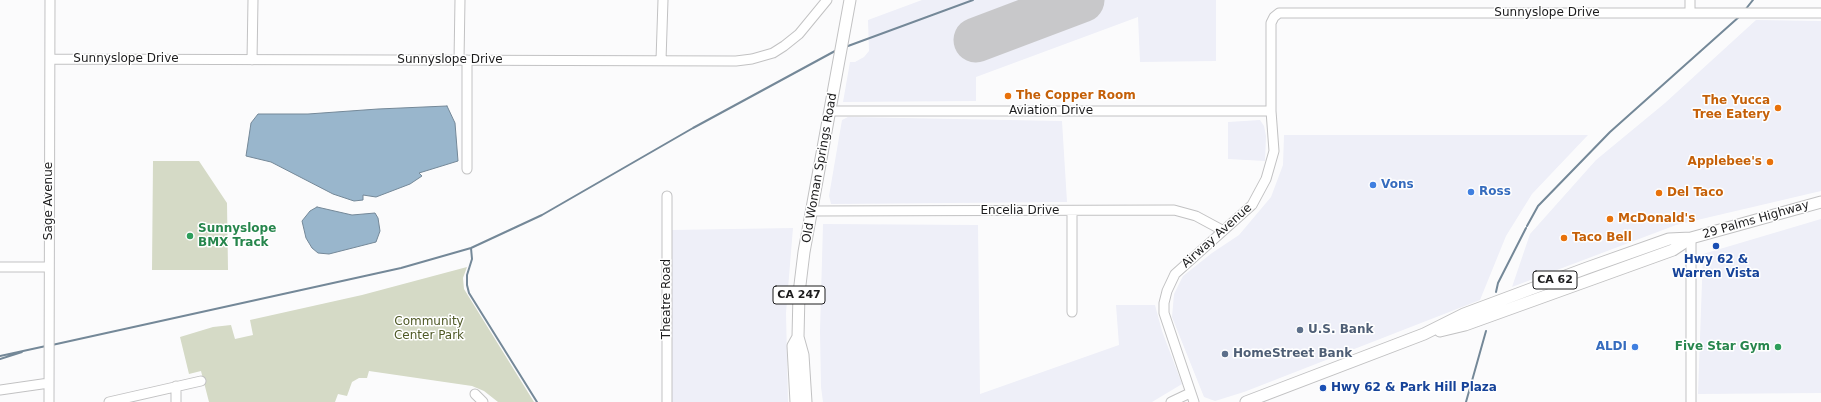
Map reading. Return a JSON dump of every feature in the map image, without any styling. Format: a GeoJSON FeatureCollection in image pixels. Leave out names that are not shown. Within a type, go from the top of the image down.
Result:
{"type":"FeatureCollection","features":[{"type":"Feature","properties":{"kind":"main road","name":"Old Woman Springs Road"},"geometry":{"type":"LineString","coordinates":[[806,402],[803,355],[798,337],[799,293],[804,252],[850,0]]}},
{"type":"Feature","properties":{"kind":"main road","name":"29 Palms Highway"},"geometry":{"type":"LineString","coordinates":[[1246,402],[1424,334],[1465,325],[1673,250],[1691,238],[1821,202]]}},
{"type":"Feature","properties":{"kind":"main road","name":"Old Woman Springs Road"},"geometry":{"type":"LineString","coordinates":[[796,402],[793,346],[798,337]]}},
{"type":"Feature","properties":{"kind":"street","name":"Sage Avenue"},"geometry":{"type":"LineString","coordinates":[[49,402],[50,0]]}},
{"type":"Feature","properties":{"kind":"street"},"geometry":{"type":"LineString","coordinates":[[252,60],[253,0]]}},
{"type":"Feature","properties":{"kind":"street"},"geometry":{"type":"LineString","coordinates":[[460,0],[467,169]]}},
{"type":"Feature","properties":{"kind":"street"},"geometry":{"type":"LineString","coordinates":[[661,60],[663,0]]}},
{"type":"Feature","properties":{"kind":"street","name":"Sunnyslope Drive"},"geometry":{"type":"LineString","coordinates":[[50,59],[736,61],[752,59],[772,53],[784,46],[799,34],[827,0]]}},
{"type":"Feature","properties":{"kind":"street"},"geometry":{"type":"LineString","coordinates":[[1690,0],[1690,12]]}},
{"type":"Feature","properties":{"kind":"street","name":"Sunnyslope Drive"},"geometry":{"type":"LineString","coordinates":[[1274,17],[1280,13],[1690,12],[1821,14]]}},
{"type":"Feature","properties":{"kind":"street","name":"Airway Avenue"},"geometry":{"type":"LineString","coordinates":[[1194,402],[1164,313],[1166,291],[1175,274],[1222,230],[1252,205],[1266,179],[1274,151],[1271,111],[1271,23],[1274,17]]}},
{"type":"Feature","properties":{"kind":"street","name":"Aviation Drive"},"geometry":{"type":"LineString","coordinates":[[830,111],[1271,111]]}},
{"type":"Feature","properties":{"kind":"street","name":"Theatre Road"},"geometry":{"type":"LineString","coordinates":[[667,196],[667,402]]}},
{"type":"Feature","properties":{"kind":"street","name":"Encelia Drive"},"geometry":{"type":"LineString","coordinates":[[812,211],[1174,210],[1196,216],[1222,230]]}},
{"type":"Feature","properties":{"kind":"street"},"geometry":{"type":"LineString","coordinates":[[1072,211],[1072,312]]}},
{"type":"Feature","properties":{"kind":"street"},"geometry":{"type":"LineString","coordinates":[[1691,238],[1691,402]]}},
{"type":"Feature","properties":{"kind":"street"},"geometry":{"type":"LineString","coordinates":[[0,267],[49,267]]}},
{"type":"Feature","properties":{"kind":"street"},"geometry":{"type":"LineString","coordinates":[[109,402],[201,380]]}},
{"type":"Feature","properties":{"kind":"street"},"geometry":{"type":"LineString","coordinates":[[0,390],[49,383]]}},
{"type":"Feature","properties":{"kind":"street"},"geometry":{"type":"LineString","coordinates":[[176,386],[176,402]]}},
{"type":"Feature","properties":{"kind":"street"},"geometry":{"type":"LineString","coordinates":[[1171,402],[1190,393]]}},
{"type":"Feature","properties":{"kind":"street"},"geometry":{"type":"LineString","coordinates":[[475,394],[483,402]]}},
{"type":"Feature","properties":{"kind":"shaded area"},"geometry":{"type":"Polygon","coordinates":[[[922,0],[1216,0],[1216,61],[1140,62],[1138,17],[976,77],[976,101],[843,102],[850,62],[855,62],[864,57],[869,51],[868,20],[922,0]]]}},
{"type":"Feature","properties":{"kind":"shaded area"},"geometry":{"type":"Polygon","coordinates":[[[1756,20],[1821,21],[1821,191],[1676,225],[1512,287],[1530,234],[1596,160],[1665,103],[1756,20]]]}},
{"type":"Feature","properties":{"kind":"shaded area"},"geometry":{"type":"Polygon","coordinates":[[[848,117],[1062,121],[1067,202],[831,204],[829,196],[842,120],[848,117]]]}},
{"type":"Feature","properties":{"kind":"shaded area"},"geometry":{"type":"Polygon","coordinates":[[[1260,120],[1264,126],[1266,136],[1265,161],[1228,159],[1228,122],[1260,120]]]}},
{"type":"Feature","properties":{"kind":"shaded area"},"geometry":{"type":"Polygon","coordinates":[[[1284,135],[1588,135],[1532,194],[1506,236],[1480,300],[1244,392],[1215,401],[1204,397],[1172,317],[1174,294],[1183,276],[1212,253],[1239,235],[1271,197],[1283,165],[1284,135]]]}},
{"type":"Feature","properties":{"kind":"shaded area"},"geometry":{"type":"Polygon","coordinates":[[[1821,219],[1821,393],[1698,394],[1703,254],[1821,219]]]}},
{"type":"Feature","properties":{"kind":"shaded area"},"geometry":{"type":"Polygon","coordinates":[[[823,224],[978,225],[980,394],[1119,345],[1116,305],[1155,305],[1162,331],[1182,384],[1152,402],[823,402],[821,387],[820,331],[823,224]]]}},
{"type":"Feature","properties":{"kind":"shaded area"},"geometry":{"type":"Polygon","coordinates":[[[793,228],[786,313],[788,402],[670,402],[672,230],[793,228]]]}},
{"type":"Feature","properties":{"kind":"green space","name":"Sunnyslope BMX Track"},"geometry":{"type":"Polygon","coordinates":[[[153,161],[199,161],[227,203],[228,270],[152,270],[153,161]]]}},
{"type":"Feature","properties":{"kind":"green space","name":"Community Center Park"},"geometry":{"type":"Polygon","coordinates":[[[467,267],[463,278],[464,289],[534,402],[498,402],[484,391],[472,386],[369,371],[367,378],[359,378],[352,382],[347,396],[338,394],[335,402],[209,402],[201,371],[189,374],[180,337],[213,327],[231,325],[235,339],[253,335],[250,320],[362,295],[467,267]]]}},
{"type":"Feature","properties":{"kind":"water"},"geometry":{"type":"Polygon","coordinates":[[[447,106],[455,123],[458,161],[419,173],[422,176],[410,184],[376,197],[363,195],[363,200],[354,201],[333,194],[271,162],[246,156],[251,123],[258,114],[308,114],[447,106]]]}},
{"type":"Feature","properties":{"kind":"water"},"geometry":{"type":"Polygon","coordinates":[[[317,207],[352,215],[375,213],[378,218],[380,231],[376,242],[329,254],[318,253],[312,248],[306,238],[302,221],[310,211],[317,207]]]}},
{"type":"Feature","properties":{"kind":"waterway"},"geometry":{"type":"LineString","coordinates":[[848,46],[973,0]]}},
{"type":"Feature","properties":{"kind":"waterway"},"geometry":{"type":"LineString","coordinates":[[1745,10],[1753,0]]}},
{"type":"Feature","properties":{"kind":"waterway"},"geometry":{"type":"LineString","coordinates":[[1527,226],[1538,206],[1610,132],[1740,16]]}},
{"type":"Feature","properties":{"kind":"waterway"},"geometry":{"type":"LineString","coordinates":[[52,345],[401,268],[471,248],[542,215],[693,128],[835,51]]}},
{"type":"Feature","properties":{"kind":"waterway"},"geometry":{"type":"LineString","coordinates":[[1496,292],[1498,283],[1526,228]]}},
{"type":"Feature","properties":{"kind":"waterway"},"geometry":{"type":"LineString","coordinates":[[471,248],[472,259],[467,275],[469,293],[537,402]]}},
{"type":"Feature","properties":{"kind":"waterway"},"geometry":{"type":"LineString","coordinates":[[1466,402],[1486,331]]}},
{"type":"Feature","properties":{"kind":"waterway"},"geometry":{"type":"LineString","coordinates":[[0,356],[46,346]]}},
{"type":"Feature","properties":{"kind":"waterway"},"geometry":{"type":"LineString","coordinates":[[0,359],[22,352]]}},
{"type":"Feature","properties":{"kind":"runway"},"geometry":{"type":"LineString","coordinates":[[976,40],[1082,0]]}},
{"type":"Feature","properties":{"kind":"place","name":"The Copper Room"},"geometry":{"type":"Point","coordinates":[1008,96]}},
{"type":"Feature","properties":{"kind":"place","name":"The Yucca Tree Eatery"},"geometry":{"type":"Point","coordinates":[1778,108]}},
{"type":"Feature","properties":{"kind":"place","name":"Applebee's"},"geometry":{"type":"Point","coordinates":[1770,162]}},
{"type":"Feature","properties":{"kind":"place","name":"Vons"},"geometry":{"type":"Point","coordinates":[1373,185]}},
{"type":"Feature","properties":{"kind":"place","name":"Ross"},"geometry":{"type":"Point","coordinates":[1471,192]}},
{"type":"Feature","properties":{"kind":"place","name":"Del Taco"},"geometry":{"type":"Point","coordinates":[1659,193]}},
{"type":"Feature","properties":{"kind":"place","name":"McDonald's"},"geometry":{"type":"Point","coordinates":[1610,219]}},
{"type":"Feature","properties":{"kind":"place","name":"Sunnyslope BMX Track"},"geometry":{"type":"Point","coordinates":[190,236]}},
{"type":"Feature","properties":{"kind":"place","name":"Taco Bell"},"geometry":{"type":"Point","coordinates":[1564,238]}},
{"type":"Feature","properties":{"kind":"place","name":"Hwy 62 & Warren Vista"},"geometry":{"type":"Point","coordinates":[1716,246]}},
{"type":"Feature","properties":{"kind":"place","name":"U.S. Bank"},"geometry":{"type":"Point","coordinates":[1300,330]}},
{"type":"Feature","properties":{"kind":"place","name":"ALDI"},"geometry":{"type":"Point","coordinates":[1635,347]}},
{"type":"Feature","properties":{"kind":"place","name":"Five Star Gym"},"geometry":{"type":"Point","coordinates":[1778,347]}},
{"type":"Feature","properties":{"kind":"place","name":"HomeStreet Bank"},"geometry":{"type":"Point","coordinates":[1225,354]}},
{"type":"Feature","properties":{"kind":"place","name":"Hwy 62 & Park Hill Plaza"},"geometry":{"type":"Point","coordinates":[1323,388]}}]}
